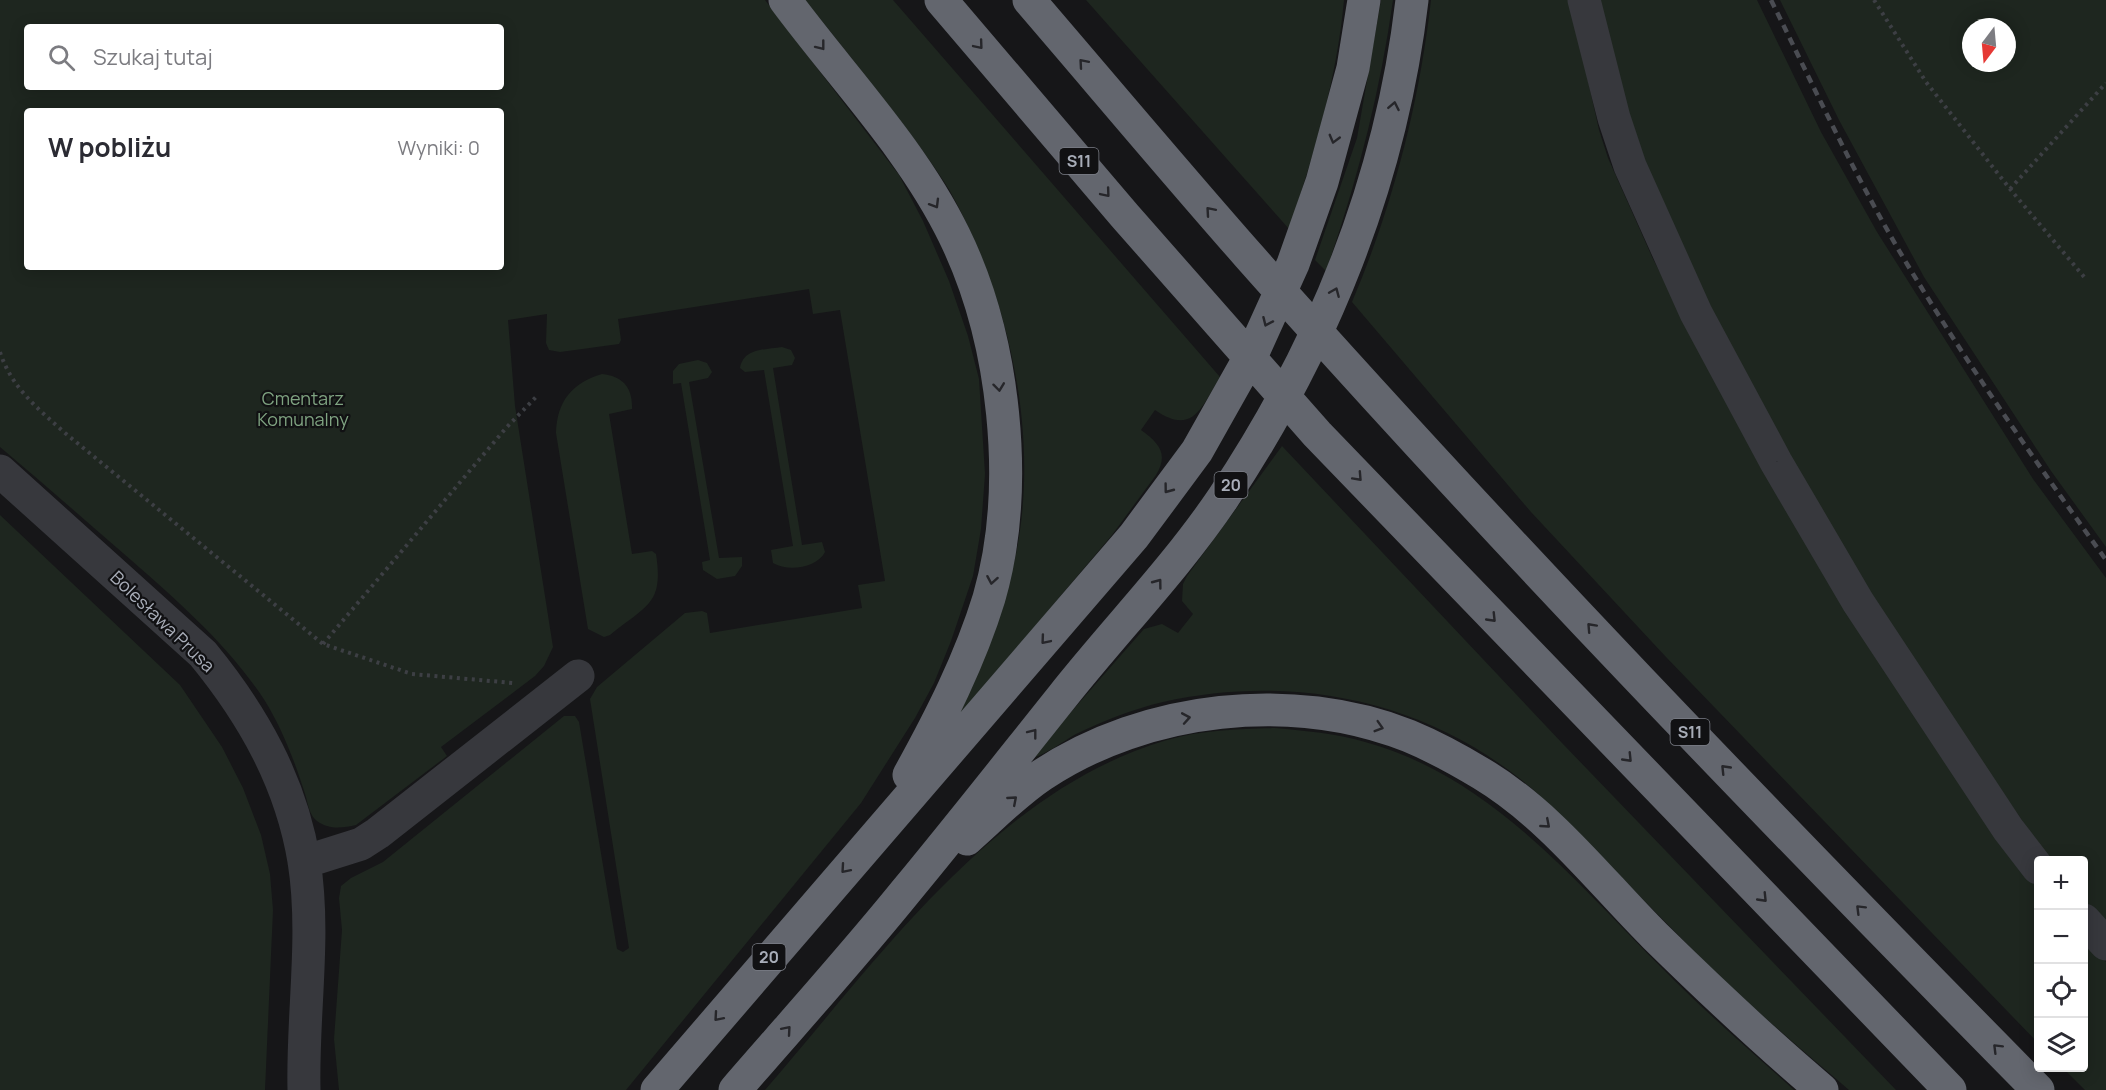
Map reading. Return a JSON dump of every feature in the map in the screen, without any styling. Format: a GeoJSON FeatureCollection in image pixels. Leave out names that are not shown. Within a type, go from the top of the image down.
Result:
{"type":"FeatureCollection","features":[{"type":"Feature","properties":{"kind":"highway","name":"20"},"geometry":{"type":"LineString","coordinates":[[663,1084],[883,824],[934,730],[976,636],[989,595],[1004,490],[1005,436],[998,377],[984,313],[954,235],[908,159],[785,0]]}},
{"type":"Feature","properties":{"kind":"highway","name":"S11"},"geometry":{"type":"LineString","coordinates":[[941,0],[1217,322],[1317,434],[1950,1090]]}},
{"type":"Feature","properties":{"kind":"highway","name":"S11"},"geometry":{"type":"LineString","coordinates":[[1029,0],[1249,255],[1350,367],[1638,678],[2038,1090]]}},
{"type":"Feature","properties":{"kind":"highway"},"geometry":{"type":"LineString","coordinates":[[883,824],[1000,693],[1134,536],[1197,451],[1255,348],[1308,225],[1353,68],[1364,0]]}},
{"type":"Feature","properties":{"kind":"highway","name":"20"},"geometry":{"type":"LineString","coordinates":[[735,1090],[905,893],[1065,693],[1140,606],[1221,500],[1258,441],[1313,343],[1341,278],[1366,208],[1390,126],[1413,0]]}},
{"type":"Feature","properties":{"kind":"highway"},"geometry":{"type":"LineString","coordinates":[[905,893],[1041,775],[1106,740],[1168,721],[1217,712],[1285,710],[1348,718],[1409,736],[1483,775],[1538,817],[1714,993],[1822,1090]]}},
{"type":"Feature","properties":{"kind":"street"},"geometry":{"type":"LineString","coordinates":[[1584,0],[1614,118],[1630,166],[1696,312],[1776,462],[1858,602],[2008,828],[2034,863]]}},
{"type":"Feature","properties":{"kind":"street","name":"Bolesława Prusa"},"geometry":{"type":"LineString","coordinates":[[0,471],[203,654],[230,687],[255,724],[291,802],[304,862],[307,924],[304,1088]]}},
{"type":"Feature","properties":{"kind":"street"},"geometry":{"type":"LineString","coordinates":[[304,862],[362,844],[568,685]]}},
{"type":"Feature","properties":{"kind":"street"},"geometry":{"type":"LineString","coordinates":[[2088,924],[2106,944]]}},
{"type":"Feature","properties":{"kind":"path"},"geometry":{"type":"LineString","coordinates":[[1874,0],[1926,82],[2010,189],[2085,278]]}},
{"type":"Feature","properties":{"kind":"path"},"geometry":{"type":"LineString","coordinates":[[2010,189],[2106,83]]}},
{"type":"Feature","properties":{"kind":"path"},"geometry":{"type":"LineString","coordinates":[[0,352],[10,375],[27,399],[323,644],[412,674],[520,684],[568,685]]}},
{"type":"Feature","properties":{"kind":"path"},"geometry":{"type":"LineString","coordinates":[[323,644],[506,428],[536,397]]}},
{"type":"Feature","properties":{"kind":"green space","name":"Cmentarz Komunalny"},"geometry":{"type":"Polygon","coordinates":[[[0,0],[765,0],[899,175],[923,221],[949,281],[968,336],[979,379],[985,474],[981,529],[973,576],[934,683],[915,718],[861,803],[626,1090],[339,1090],[334,1039],[342,930],[339,898],[341,886],[351,878],[383,862],[564,716],[575,716],[579,722],[617,949],[623,952],[629,948],[590,699],[597,687],[685,613],[702,611],[707,613],[710,633],[862,608],[858,585],[885,581],[840,310],[813,314],[809,289],[618,319],[621,340],[619,344],[560,352],[549,350],[546,343],[547,314],[508,320],[515,406],[553,647],[544,666],[535,676],[441,747],[447,756],[356,825],[336,828],[317,821],[310,810],[283,736],[265,701],[220,644],[149,576],[0,447],[0,0]]]}},
{"type":"Feature","properties":{"kind":"green space"},"geometry":{"type":"Polygon","coordinates":[[[805,0],[893,0],[1220,377],[1195,415],[1179,420],[1155,410],[1141,430],[1157,444],[1162,455],[1160,468],[1156,475],[1112,535],[956,720],[989,643],[1003,603],[1014,563],[1022,516],[1024,469],[1022,420],[1015,372],[1004,324],[989,278],[971,233],[950,191],[903,124],[805,0]]]}},
{"type":"Feature","properties":{"kind":"green space"},"geometry":{"type":"Polygon","coordinates":[[[1086,0],[1344,0],[1330,87],[1289,229],[1086,0]]]}},
{"type":"Feature","properties":{"kind":"green space"},"geometry":{"type":"Polygon","coordinates":[[[1381,0],[1393,0],[1388,35],[1357,171],[1326,271],[1315,260],[1357,138],[1381,0]]]}},
{"type":"Feature","properties":{"kind":"green space"},"geometry":{"type":"Polygon","coordinates":[[[1431,0],[1570,0],[1599,130],[1608,158],[1653,259],[1743,432],[2007,848],[2034,881],[2034,1039],[1666,657],[1531,512],[1352,302],[1392,192],[1412,116],[1431,0]]]}},
{"type":"Feature","properties":{"kind":"green space"},"geometry":{"type":"Polygon","coordinates":[[[1595,0],[1757,0],[1821,132],[1877,232],[2033,479],[2106,578],[2106,926],[2088,905],[2088,856],[2046,856],[1875,605],[1746,384],[1651,188],[1595,0]]]}},
{"type":"Feature","properties":{"kind":"green space"},"geometry":{"type":"Polygon","coordinates":[[[1780,0],[2106,0],[2106,547],[2051,471],[1924,277],[1839,120],[1780,0]]]}},
{"type":"Feature","properties":{"kind":"green space"},"geometry":{"type":"Polygon","coordinates":[[[782,347],[791,350],[795,358],[792,365],[773,368],[802,545],[822,542],[825,552],[816,562],[794,568],[773,563],[771,550],[793,546],[764,370],[745,372],[740,368],[742,361],[750,353],[782,347]]]}},
{"type":"Feature","properties":{"kind":"green space"},"geometry":{"type":"Polygon","coordinates":[[[698,360],[707,363],[712,372],[708,378],[689,382],[719,558],[742,557],[742,566],[735,576],[717,579],[703,570],[702,562],[710,560],[681,383],[673,384],[673,371],[679,364],[698,360]]]}},
{"type":"Feature","properties":{"kind":"green space"},"geometry":{"type":"Polygon","coordinates":[[[602,374],[621,380],[631,395],[632,409],[609,414],[632,554],[652,551],[656,554],[658,571],[657,584],[649,602],[610,635],[604,637],[588,629],[556,433],[559,412],[568,395],[582,383],[602,374]]]}},
{"type":"Feature","properties":{"kind":"green space"},"geometry":{"type":"Polygon","coordinates":[[[1282,446],[1562,743],[1896,1090],[1849,1090],[1727,984],[1529,786],[1480,751],[1438,728],[1394,711],[1350,700],[1304,693],[1257,691],[1210,694],[1163,702],[1118,716],[1076,734],[1033,758],[1144,629],[1162,624],[1178,633],[1193,614],[1182,601],[1183,584],[1187,576],[1282,446]]]}},
{"type":"Feature","properties":{"kind":"green space"},"geometry":{"type":"Polygon","coordinates":[[[0,515],[180,685],[222,747],[243,788],[261,835],[270,874],[273,910],[265,1090],[0,1090],[0,515]]]}},
{"type":"Feature","properties":{"kind":"green space"},"geometry":{"type":"Polygon","coordinates":[[[1275,728],[1343,736],[1411,758],[1453,780],[1492,806],[1563,868],[1680,986],[1794,1090],[765,1090],[896,936],[944,885],[994,839],[1047,798],[1105,764],[1167,740],[1207,732],[1275,728]]]}},
{"type":"Feature","properties":{"kind":"green space"},"geometry":{"type":"Polygon","coordinates":[[[2088,942],[2106,962],[2106,1090],[2085,1090],[2067,1072],[2088,1072],[2088,942]]]}},
{"type":"Feature","properties":{"kind":"railway"},"geometry":{"type":"LineString","coordinates":[[1771,0],[1841,143],[1898,248],[1986,388],[2106,560]]}}]}
